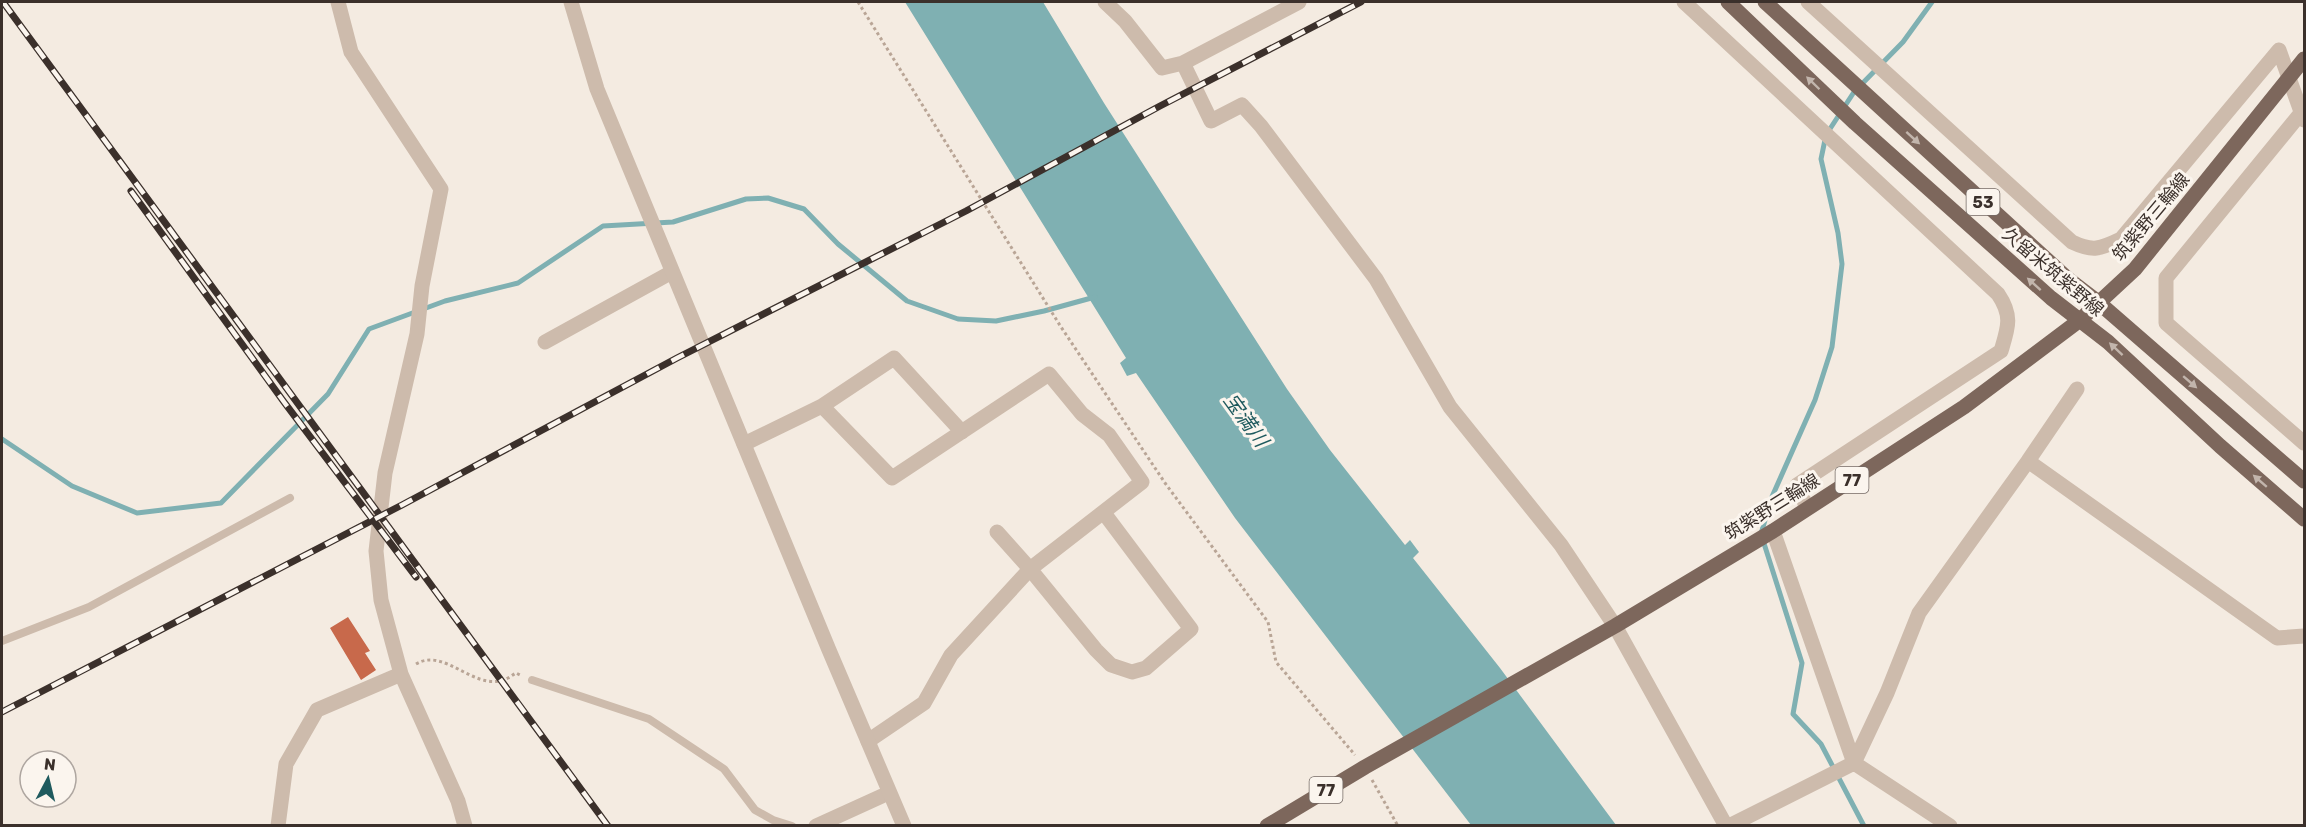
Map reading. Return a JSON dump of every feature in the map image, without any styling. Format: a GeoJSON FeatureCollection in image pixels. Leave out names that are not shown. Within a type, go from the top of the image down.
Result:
{"type":"FeatureCollection","features":[{"type":"Feature","properties":{"kind":"main road","name":"久留米筑紫野線"},"geometry":{"type":"LineString","coordinates":[[1728,2],[1855,123],[2051,298],[2108,342],[2220,446],[2304,519]]}},
{"type":"Feature","properties":{"kind":"main road","name":"久留米筑紫野線"},"geometry":{"type":"LineString","coordinates":[[1765,2],[2068,279],[2098,302],[2304,482]]}},
{"type":"Feature","properties":{"kind":"main road","name":"筑紫野三輪線"},"geometry":{"type":"LineString","coordinates":[[1267,825],[1615,626],[1773,531],[1964,407],[2080,321],[2134,269],[2304,59]]}},
{"type":"Feature","properties":{"kind":"street"},"geometry":{"type":"LineString","coordinates":[[338,2],[351,52],[441,189],[420,297],[417,331],[385,473],[376,550],[381,600],[401,674],[458,801],[465,825]]}},
{"type":"Feature","properties":{"kind":"street"},"geometry":{"type":"LineString","coordinates":[[571,2],[597,89],[904,825]]}},
{"type":"Feature","properties":{"kind":"street"},"geometry":{"type":"LineString","coordinates":[[1105,2],[1125,21],[1162,68],[1183,63],[1299,2]]}},
{"type":"Feature","properties":{"kind":"street"},"geometry":{"type":"LineString","coordinates":[[1684,2],[1998,294],[2005,304],[2009,318],[2001,351],[1797,485],[1807,508]]}},
{"type":"Feature","properties":{"kind":"street"},"geometry":{"type":"LineString","coordinates":[[1808,2],[2072,242],[2086,249],[2102,248],[2121,239],[2279,50],[2303,117],[2166,278],[2166,322],[2304,443]]}},
{"type":"Feature","properties":{"kind":"street"},"geometry":{"type":"LineString","coordinates":[[1183,63],[1211,121],[1242,105],[1261,126],[1376,279],[1450,407],[1561,545],[1615,626],[1728,825],[1854,763],[1887,693],[1919,613],[2077,389]]}},
{"type":"Feature","properties":{"kind":"street"},"geometry":{"type":"LineString","coordinates":[[545,342],[672,272]]}},
{"type":"Feature","properties":{"kind":"street"},"geometry":{"type":"LineString","coordinates":[[744,444],[822,406],[894,358],[962,432]]}},
{"type":"Feature","properties":{"kind":"street"},"geometry":{"type":"LineString","coordinates":[[822,406],[892,478],[1049,374],[1082,414],[1109,435],[1142,482],[1030,569],[951,655],[924,703],[868,741]]}},
{"type":"Feature","properties":{"kind":"street"},"geometry":{"type":"LineString","coordinates":[[2028,461],[2277,638],[2304,636]]}},
{"type":"Feature","properties":{"kind":"street"},"geometry":{"type":"LineString","coordinates":[[997,532],[1096,650],[1111,665],[1132,672],[1146,668],[1191,629],[1104,513]]}},
{"type":"Feature","properties":{"kind":"street"},"geometry":{"type":"LineString","coordinates":[[1773,531],[1854,763],[1950,825]]}},
{"type":"Feature","properties":{"kind":"street"},"geometry":{"type":"LineString","coordinates":[[278,825],[286,764],[316,710],[401,674]]}},
{"type":"Feature","properties":{"kind":"street"},"geometry":{"type":"LineString","coordinates":[[816,825],[882,796]]}},
{"type":"Feature","properties":{"kind":"lane"},"geometry":{"type":"LineString","coordinates":[[2,641],[89,607],[290,498]]}},
{"type":"Feature","properties":{"kind":"lane"},"geometry":{"type":"LineString","coordinates":[[532,680],[649,719],[724,769],[755,810],[772,820],[792,825]]}},
{"type":"Feature","properties":{"kind":"path"},"geometry":{"type":"LineString","coordinates":[[858,2],[1061,327],[1165,483],[1268,622],[1276,662],[1365,767],[1398,825]]}},
{"type":"Feature","properties":{"kind":"path"},"geometry":{"type":"LineString","coordinates":[[401,674],[420,662],[434,661],[449,665],[476,679],[502,681],[516,673],[532,680]]}},
{"type":"Feature","properties":{"kind":"water","name":"宝満川"},"geometry":{"type":"Polygon","coordinates":[[[905,2],[1043,2],[1104,103],[1287,389],[1330,450],[1405,545],[1410,540],[1419,552],[1413,558],[1500,668],[1616,825],[1471,825],[1235,518],[1136,373],[1127,376],[1120,363],[1126,358],[905,2]]]}},
{"type":"Feature","properties":{"kind":"building"},"geometry":{"type":"Polygon","coordinates":[[[348,617],[370,651],[365,653],[376,670],[361,680],[330,628],[348,617]]]}},
{"type":"Feature","properties":{"kind":"waterway"},"geometry":{"type":"LineString","coordinates":[[1864,826],[1821,744],[1793,714],[1802,663],[1761,534],[1771,499],[1815,400],[1832,347],[1842,264],[1838,233],[1821,159],[1826,135],[1854,92],[1903,42],[1932,2]]}},
{"type":"Feature","properties":{"kind":"waterway"},"geometry":{"type":"LineString","coordinates":[[2,439],[72,486],[137,513],[221,503],[328,394],[369,329],[445,301],[518,283],[603,226],[673,222],[746,199],[768,198],[804,209],[838,244],[907,301],[958,319],[996,321],[1095,297]]}},
{"type":"Feature","properties":{"kind":"railway"},"geometry":{"type":"LineString","coordinates":[[3,2],[608,826]]}},
{"type":"Feature","properties":{"kind":"railway"},"geometry":{"type":"LineString","coordinates":[[2,712],[402,505],[677,358],[966,211],[1160,106],[1361,2]]}},
{"type":"Feature","properties":{"kind":"railway"},"geometry":{"type":"LineString","coordinates":[[131,191],[284,402],[416,577]]}}]}
